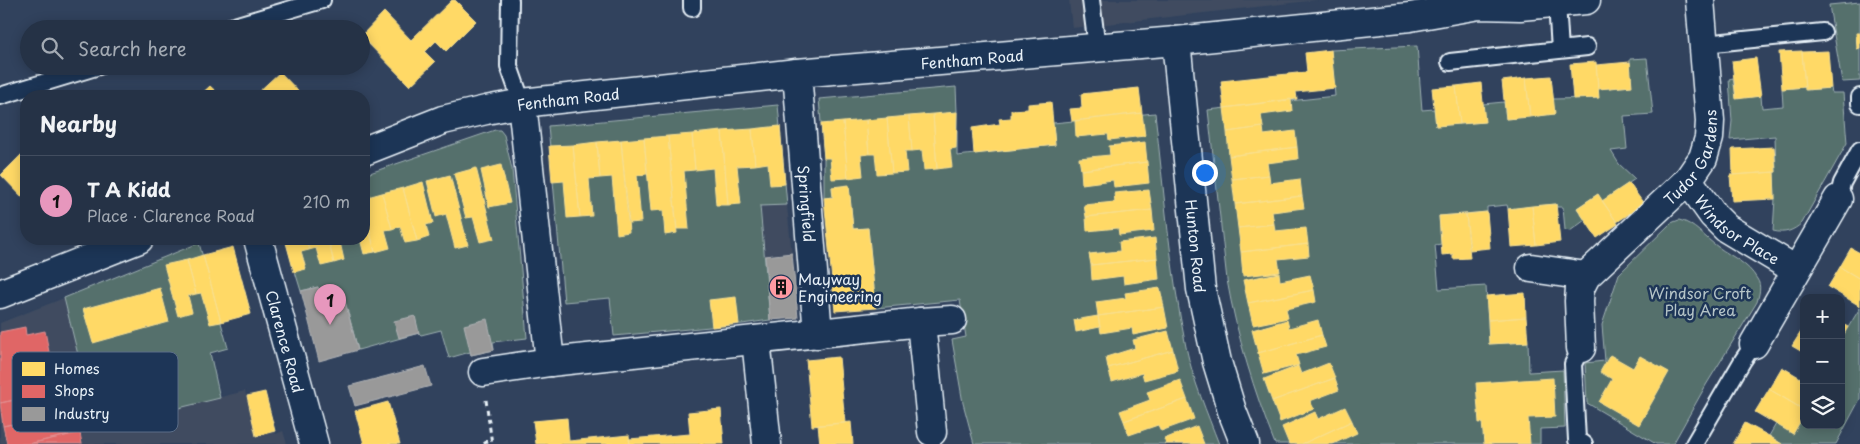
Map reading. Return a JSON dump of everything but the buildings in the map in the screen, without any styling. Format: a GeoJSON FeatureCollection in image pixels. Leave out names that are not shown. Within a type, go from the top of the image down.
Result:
{"type":"FeatureCollection","features":[{"type":"Feature","properties":{"kind":"street","name":"Fentham Road"},"geometry":{"type":"LineString","coordinates":[[370,149],[443,120],[522,103],[797,73],[1176,42],[1410,18],[1479,2],[1520,6],[1586,0]]}},
{"type":"Feature","properties":{"kind":"street","name":"Tudor Gardens"},"geometry":{"type":"LineString","coordinates":[[1586,276],[1688,180],[1703,158],[1709,138],[1710,121],[1700,0]]}},
{"type":"Feature","properties":{"kind":"street","name":"Hunton Road"},"geometry":{"type":"LineString","coordinates":[[1176,42],[1201,289],[1217,362],[1232,411],[1245,444]]}},
{"type":"Feature","properties":{"kind":"street","name":"Springfield"},"geometry":{"type":"LineString","coordinates":[[797,73],[818,334]]}},
{"type":"Feature","properties":{"kind":"street"},"geometry":{"type":"LineString","coordinates":[[522,103],[550,362]]}},
{"type":"Feature","properties":{"kind":"street","name":"Windsor Place"},"geometry":{"type":"LineString","coordinates":[[1688,180],[1713,215],[1726,228],[1796,270]]}},
{"type":"Feature","properties":{"kind":"street","name":"Windsor Place"},"geometry":{"type":"LineString","coordinates":[[1754,344],[1838,199]]}},
{"type":"Feature","properties":{"kind":"street"},"geometry":{"type":"LineString","coordinates":[[0,294],[124,245]]}},
{"type":"Feature","properties":{"kind":"street","name":"Clarence Road"},"geometry":{"type":"LineString","coordinates":[[260,245],[314,444]]}},
{"type":"Feature","properties":{"kind":"street"},"geometry":{"type":"LineString","coordinates":[[1531,268],[1586,276],[1580,288],[1579,301],[1581,348]]}},
{"type":"Feature","properties":{"kind":"street"},"geometry":{"type":"LineString","coordinates":[[483,372],[550,362],[952,320]]}},
{"type":"Feature","properties":{"kind":"street"},"geometry":{"type":"LineString","coordinates":[[921,322],[932,432]]}},
{"type":"Feature","properties":{"kind":"street"},"geometry":{"type":"LineString","coordinates":[[756,340],[767,444]]}},
{"type":"Feature","properties":{"kind":"lane"},"geometry":{"type":"LineString","coordinates":[[254,20],[322,0]]}},
{"type":"Feature","properties":{"kind":"lane"},"geometry":{"type":"LineString","coordinates":[[510,0],[510,66],[522,103]]}},
{"type":"Feature","properties":{"kind":"lane"},"geometry":{"type":"LineString","coordinates":[[1091,0],[1097,48]]}},
{"type":"Feature","properties":{"kind":"lane"},"geometry":{"type":"LineString","coordinates":[[1557,3],[1560,50]]}},
{"type":"Feature","properties":{"kind":"lane"},"geometry":{"type":"LineString","coordinates":[[1704,44],[1823,32]]}},
{"type":"Feature","properties":{"kind":"lane"},"geometry":{"type":"LineString","coordinates":[[1450,62],[1587,47]]}},
{"type":"Feature","properties":{"kind":"lane"},"geometry":{"type":"LineString","coordinates":[[0,96],[69,75]]}},
{"type":"Feature","properties":{"kind":"lane"},"geometry":{"type":"LineString","coordinates":[[1860,97],[1860,104]]}},
{"type":"Feature","properties":{"kind":"lane"},"geometry":{"type":"LineString","coordinates":[[1838,199],[1842,183],[1860,150]]}},
{"type":"Feature","properties":{"kind":"lane"},"geometry":{"type":"LineString","coordinates":[[1694,444],[1754,344]]}},
{"type":"Feature","properties":{"kind":"lane"},"geometry":{"type":"LineString","coordinates":[[1581,348],[1573,364],[1577,440],[1584,444]]}},
{"type":"Feature","properties":{"kind":"path"},"geometry":{"type":"LineString","coordinates":[[483,372],[492,444]]}},
{"type":"Feature","properties":{"kind":"path"},"geometry":{"type":"LineString","coordinates":[[484,444],[491,438]]}},
{"type":"Feature","properties":{"kind":"shaded area"},"geometry":{"type":"Polygon","coordinates":[[[1069,0],[1317,0],[1072,28],[1069,0]]]}},
{"type":"Feature","properties":{"kind":"shaded area"},"geometry":{"type":"Polygon","coordinates":[[[787,205],[798,318],[770,320],[760,206],[787,205]]]}},
{"type":"Feature","properties":{"kind":"shaded area"},"geometry":{"type":"Polygon","coordinates":[[[64,298],[77,352],[12,352],[12,432],[178,432],[178,408],[245,391],[256,435],[275,431],[276,434],[283,431],[287,444],[0,444],[0,323],[64,298]]]}},
{"type":"Feature","properties":{"kind":"green space"},"geometry":{"type":"Polygon","coordinates":[[[1860,2],[1860,81],[1842,82],[1829,5],[1860,2]]]}},
{"type":"Feature","properties":{"kind":"green space"},"geometry":{"type":"Polygon","coordinates":[[[1417,46],[1422,110],[1434,109],[1436,126],[1484,122],[1483,104],[1504,102],[1506,119],[1554,114],[1553,99],[1598,98],[1598,89],[1631,86],[1630,59],[1647,58],[1653,114],[1624,116],[1627,149],[1611,151],[1619,164],[1635,179],[1602,201],[1598,194],[1577,208],[1585,220],[1570,231],[1565,230],[1563,207],[1557,207],[1556,204],[1508,209],[1507,205],[1487,207],[1487,212],[1439,216],[1441,244],[1435,245],[1439,289],[1486,286],[1489,344],[1528,342],[1529,372],[1563,370],[1565,428],[1540,429],[1540,444],[1275,444],[1247,363],[1231,301],[1208,110],[1335,96],[1331,50],[1417,46]]]}},
{"type":"Feature","properties":{"kind":"green space"},"geometry":{"type":"Polygon","coordinates":[[[1733,78],[1736,98],[1761,96],[1762,108],[1783,106],[1782,89],[1805,87],[1806,90],[1831,88],[1832,93],[1843,93],[1847,143],[1802,223],[1789,231],[1773,231],[1774,172],[1776,172],[1775,136],[1730,140],[1732,121],[1729,79],[1733,78]]]}},
{"type":"Feature","properties":{"kind":"green space"},"geometry":{"type":"Polygon","coordinates":[[[956,87],[957,156],[1055,145],[1053,123],[1155,113],[1180,318],[1196,384],[1219,444],[974,444],[963,403],[952,340],[966,337],[960,300],[876,308],[868,228],[853,229],[849,186],[832,187],[833,197],[824,198],[824,158],[819,99],[956,87]]]}},
{"type":"Feature","properties":{"kind":"green space"},"geometry":{"type":"Polygon","coordinates":[[[778,105],[787,205],[760,206],[770,320],[614,336],[610,298],[564,302],[548,126],[778,105]]]}},
{"type":"Feature","properties":{"kind":"green space"},"geometry":{"type":"Polygon","coordinates":[[[495,130],[500,130],[504,135],[512,169],[527,338],[493,342],[494,350],[471,355],[470,352],[449,358],[441,330],[421,335],[419,333],[358,350],[343,294],[322,299],[318,287],[301,291],[287,245],[370,245],[370,173],[495,130]]]}},
{"type":"Feature","properties":{"kind":"green space","name":"Windsor Croft Play Area"},"geometry":{"type":"Polygon","coordinates":[[[1679,220],[1695,227],[1718,247],[1744,264],[1757,279],[1760,290],[1757,302],[1706,385],[1673,444],[1656,444],[1587,403],[1585,363],[1605,361],[1602,325],[1619,274],[1671,223],[1679,220]]]}},
{"type":"Feature","properties":{"kind":"green space"},"geometry":{"type":"Polygon","coordinates":[[[194,245],[200,245],[228,348],[210,353],[220,398],[178,408],[178,352],[77,352],[64,298],[194,245]]]}},
{"type":"Feature","properties":{"kind":"green space"},"geometry":{"type":"Polygon","coordinates":[[[1860,308],[1860,399],[1845,427],[1845,339],[1845,332],[1860,308]]]}},
{"type":"Feature","properties":{"kind":"green space"},"geometry":{"type":"Polygon","coordinates":[[[1800,416],[1800,429],[1844,429],[1836,444],[1782,444],[1769,436],[1776,424],[1800,416]]]}},
{"type":"Feature","properties":{"kind":"place","name":"Mayway Engineering"},"geometry":{"type":"Point","coordinates":[781,287]}},
{"type":"Feature","properties":{"kind":"place","name":"T A Kidd"},"geometry":{"type":"Point","coordinates":[330,325]}}]}
